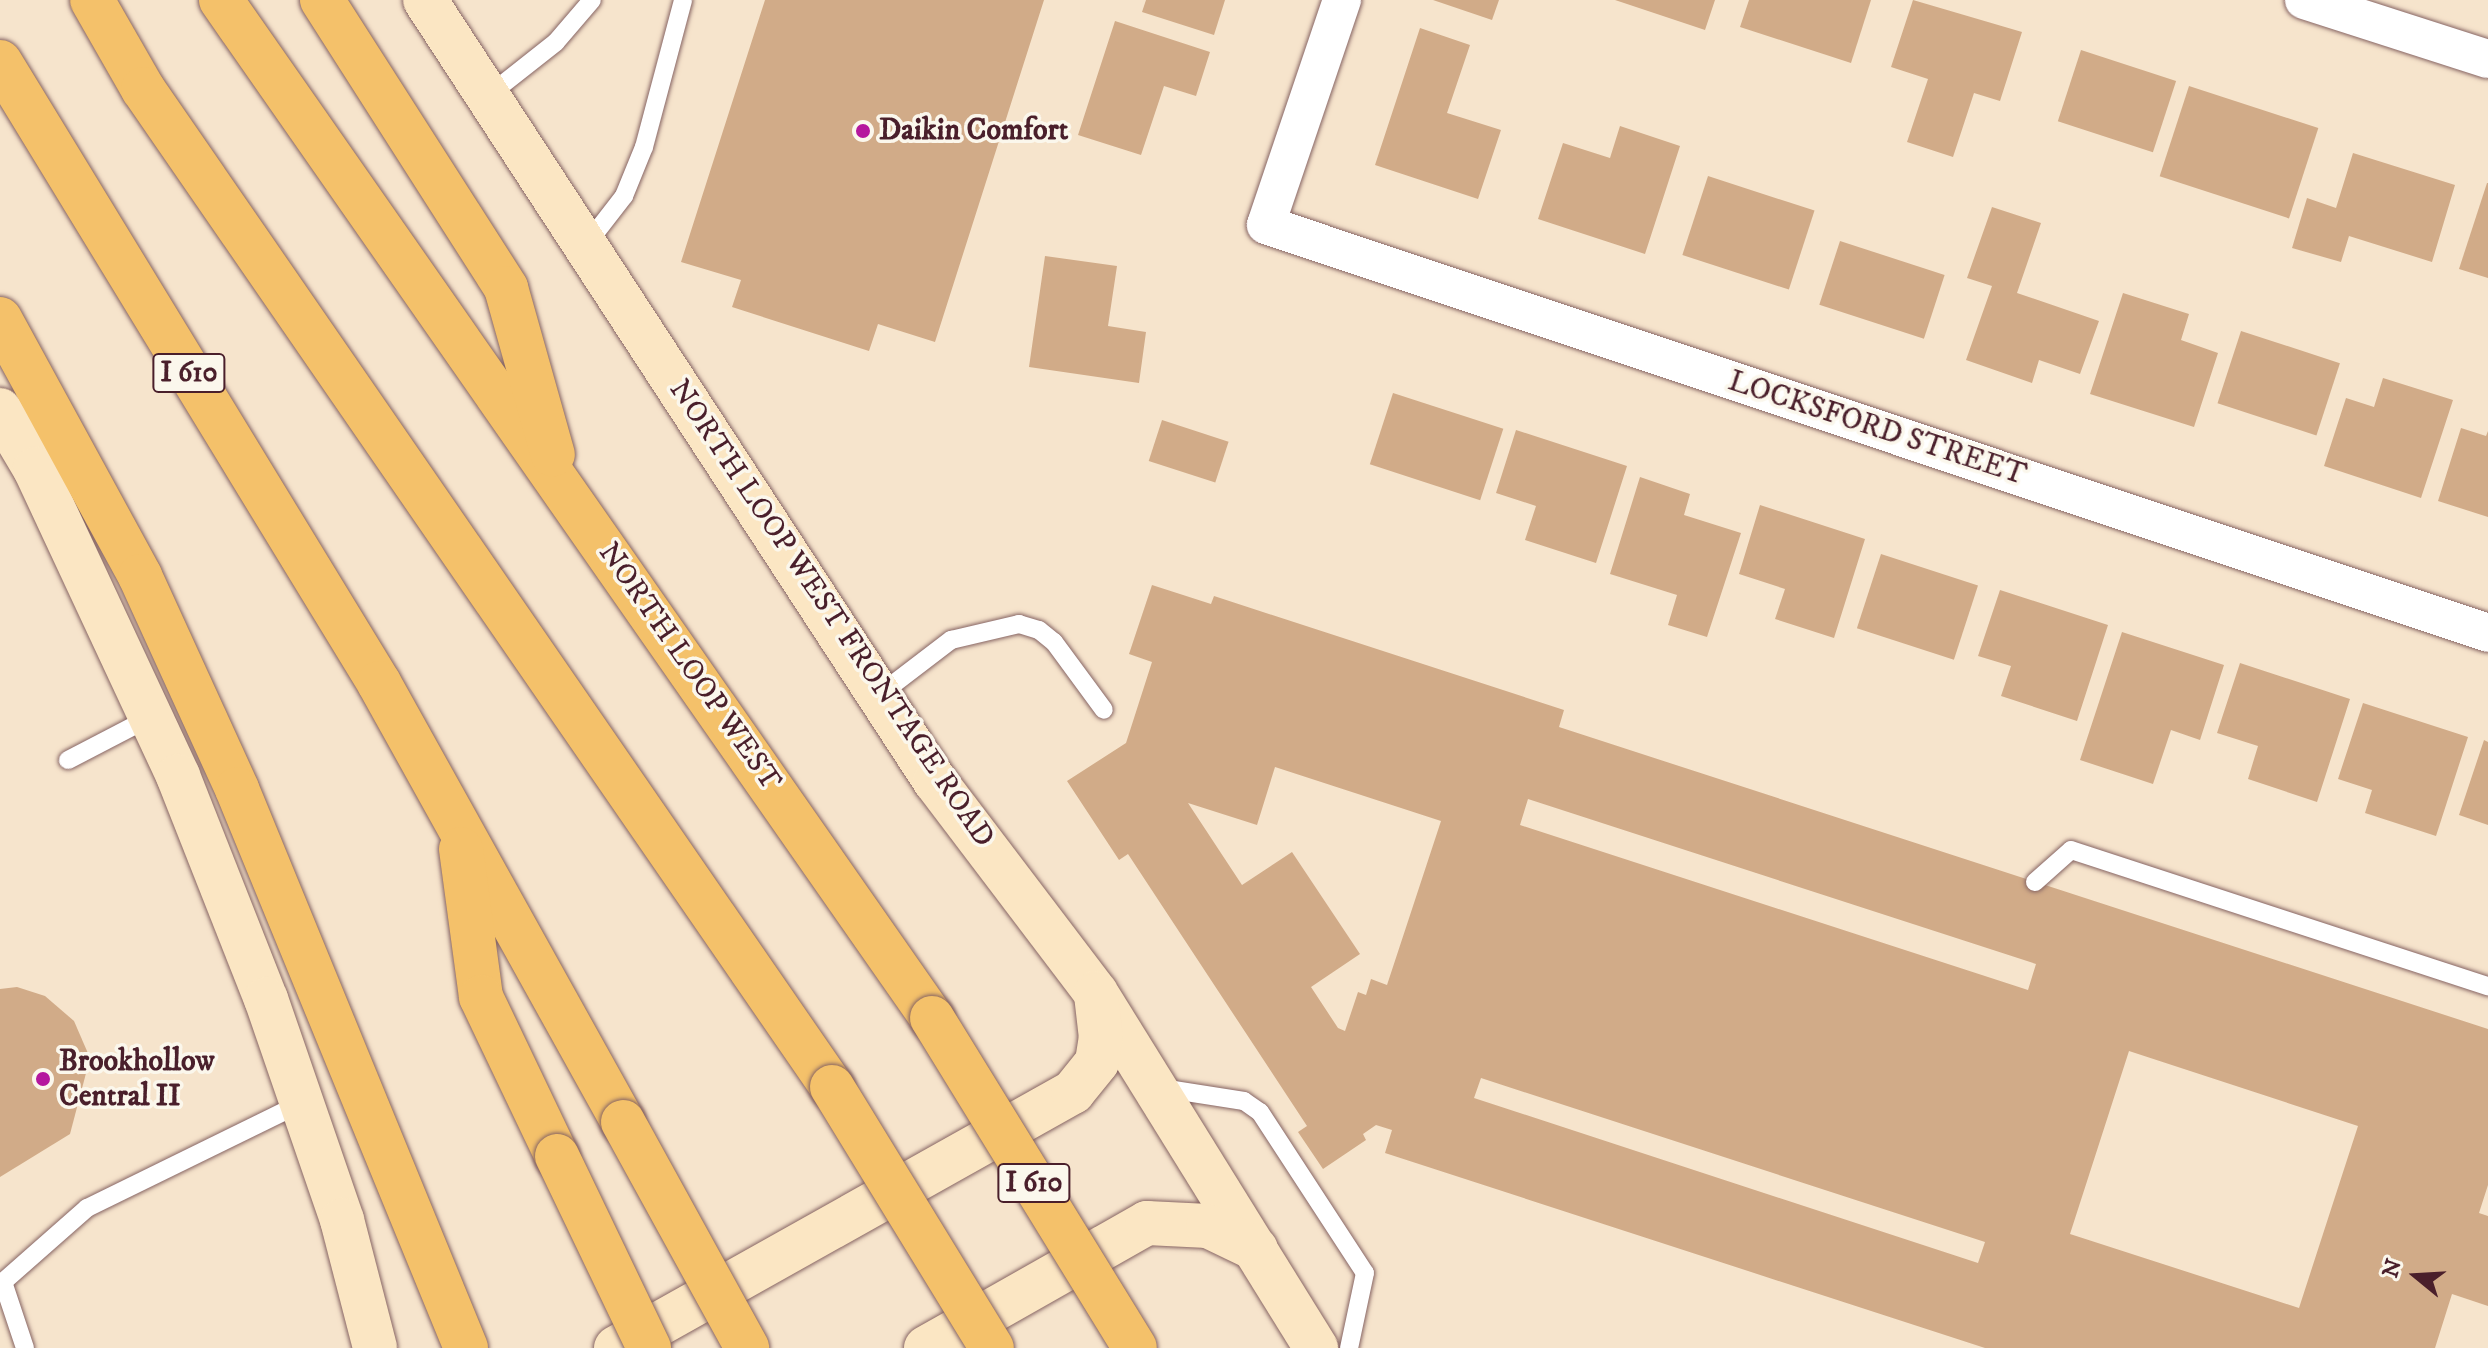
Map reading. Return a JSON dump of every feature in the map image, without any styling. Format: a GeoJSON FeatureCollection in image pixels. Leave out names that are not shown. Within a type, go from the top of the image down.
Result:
{"type":"FeatureCollection","features":[{"type":"Feature","properties":{"kind":"highway"},"geometry":{"type":"LineString","coordinates":[[92,0],[143,89],[832,1087],[992,1348]]}},
{"type":"Feature","properties":{"kind":"highway","name":"NORTH LOOP WEST"},"geometry":{"type":"LineString","coordinates":[[221,0],[932,1018],[1135,1348]]}},
{"type":"Feature","properties":{"kind":"highway"},"geometry":{"type":"LineString","coordinates":[[322,0],[506,288],[562,488]]}},
{"type":"Feature","properties":{"kind":"highway","name":"I 610"},"geometry":{"type":"LineString","coordinates":[[0,62],[379,683],[747,1348]]}},
{"type":"Feature","properties":{"kind":"highway"},"geometry":{"type":"LineString","coordinates":[[0,319],[147,590],[237,789],[466,1348]]}},
{"type":"Feature","properties":{"kind":"highway"},"geometry":{"type":"LineString","coordinates":[[458,823],[481,997],[649,1348]]}},
{"type":"Feature","properties":{"kind":"main road","name":"NORTH LOOP WEST FRONTAGE ROAD"},"geometry":{"type":"LineString","coordinates":[[425,0],[935,781],[1096,993],[1316,1348]]}},
{"type":"Feature","properties":{"kind":"main road"},"geometry":{"type":"LineString","coordinates":[[0,410],[35,469],[151,717],[260,984],[342,1220],[375,1348]]}},
{"type":"Feature","properties":{"kind":"main road"},"geometry":{"type":"LineString","coordinates":[[616,1348],[1073,1092],[1097,1062],[1101,1038],[1096,993]]}},
{"type":"Feature","properties":{"kind":"main road"},"geometry":{"type":"LineString","coordinates":[[926,1348],[1147,1223],[1208,1226],[1256,1249]]}},
{"type":"Feature","properties":{"kind":"street","name":"LOCKSFORD STREET"},"geometry":{"type":"LineString","coordinates":[[1342,0],[1266,225],[2488,633]]}},
{"type":"Feature","properties":{"kind":"street"},"geometry":{"type":"LineString","coordinates":[[2304,0],[2488,59]]}},
{"type":"Feature","properties":{"kind":"lane"},"geometry":{"type":"LineString","coordinates":[[489,95],[556,42],[592,0]]}},
{"type":"Feature","properties":{"kind":"lane"},"geometry":{"type":"LineString","coordinates":[[586,245],[624,196],[644,147],[683,0]]}},
{"type":"Feature","properties":{"kind":"lane"},"geometry":{"type":"LineString","coordinates":[[879,695],[951,640],[1019,624],[1039,630],[1054,642],[1104,710]]}},
{"type":"Feature","properties":{"kind":"lane"},"geometry":{"type":"LineString","coordinates":[[68,760],[151,717]]}},
{"type":"Feature","properties":{"kind":"lane"},"geometry":{"type":"LineString","coordinates":[[2035,882],[2071,850],[2488,986]]}},
{"type":"Feature","properties":{"kind":"lane"},"geometry":{"type":"LineString","coordinates":[[1155,1087],[1244,1101],[1260,1112],[1365,1273],[1349,1348]]}},
{"type":"Feature","properties":{"kind":"lane"},"geometry":{"type":"LineString","coordinates":[[25,1348],[3,1282],[77,1217],[301,1103]]}},
{"type":"Feature","properties":{"kind":"building","name":"Daikin Comfort"},"geometry":{"type":"Polygon","coordinates":[[[765,0],[1044,0],[935,342],[878,324],[869,351],[732,307],[741,280],[681,262],[765,0]]]}},
{"type":"Feature","properties":{"kind":"building"},"geometry":{"type":"Polygon","coordinates":[[[1146,0],[1225,0],[1214,35],[1142,12],[1146,0]]]}},
{"type":"Feature","properties":{"kind":"building"},"geometry":{"type":"Polygon","coordinates":[[[1433,0],[1499,0],[1492,20],[1433,0]]]}},
{"type":"Feature","properties":{"kind":"building"},"geometry":{"type":"Polygon","coordinates":[[[1615,0],[1715,0],[1705,30],[1615,0]]]}},
{"type":"Feature","properties":{"kind":"building"},"geometry":{"type":"Polygon","coordinates":[[[1749,0],[1871,0],[1851,63],[1740,27],[1749,0]]]}},
{"type":"Feature","properties":{"kind":"building"},"geometry":{"type":"Polygon","coordinates":[[[1913,0],[2022,32],[2000,101],[1974,93],[1953,157],[1907,142],[1928,79],[1891,67],[1913,0]]]}},
{"type":"Feature","properties":{"kind":"building"},"geometry":{"type":"Polygon","coordinates":[[[1115,21],[1210,52],[1196,96],[1164,86],[1141,155],[1078,135],[1115,21]]]}},
{"type":"Feature","properties":{"kind":"building"},"geometry":{"type":"Polygon","coordinates":[[[1420,28],[1470,45],[1447,113],[1501,130],[1478,199],[1375,165],[1420,28]]]}},
{"type":"Feature","properties":{"kind":"building"},"geometry":{"type":"Polygon","coordinates":[[[2081,50],[2176,81],[2153,152],[2058,121],[2081,50]]]}},
{"type":"Feature","properties":{"kind":"building"},"geometry":{"type":"Polygon","coordinates":[[[2189,86],[2318,128],[2289,218],[2160,176],[2189,86]]]}},
{"type":"Feature","properties":{"kind":"building"},"geometry":{"type":"Polygon","coordinates":[[[1620,126],[1680,146],[1645,254],[1538,219],[1563,143],[1610,158],[1620,126]]]}},
{"type":"Feature","properties":{"kind":"building"},"geometry":{"type":"Polygon","coordinates":[[[2353,153],[2455,185],[2432,262],[2349,236],[2341,262],[2292,248],[2307,198],[2336,208],[2353,153]]]}},
{"type":"Feature","properties":{"kind":"building"},"geometry":{"type":"Polygon","coordinates":[[[1708,176],[1815,211],[1789,290],[1682,255],[1708,176]]]}},
{"type":"Feature","properties":{"kind":"building"},"geometry":{"type":"Polygon","coordinates":[[[2488,183],[2488,278],[2459,269],[2488,183]]]}},
{"type":"Feature","properties":{"kind":"building"},"geometry":{"type":"Polygon","coordinates":[[[1992,207],[2041,223],[2017,293],[2099,321],[2080,374],[2039,360],[2032,383],[1966,360],[1992,286],[1967,278],[1992,207]]]}},
{"type":"Feature","properties":{"kind":"building"},"geometry":{"type":"Polygon","coordinates":[[[1840,241],[1945,275],[1924,339],[1819,305],[1840,241]]]}},
{"type":"Feature","properties":{"kind":"building"},"geometry":{"type":"Polygon","coordinates":[[[1045,256],[1117,266],[1108,326],[1146,332],[1139,383],[1029,367],[1045,256]]]}},
{"type":"Feature","properties":{"kind":"building"},"geometry":{"type":"Polygon","coordinates":[[[2123,293],[2189,314],[2181,340],[2218,353],[2194,427],[2090,394],[2123,293]]]}},
{"type":"Feature","properties":{"kind":"building"},"geometry":{"type":"Polygon","coordinates":[[[2241,331],[2340,363],[2316,435],[2218,403],[2241,331]]]}},
{"type":"Feature","properties":{"kind":"building"},"geometry":{"type":"Polygon","coordinates":[[[2383,378],[2453,400],[2421,498],[2324,466],[2346,398],[2374,407],[2383,378]]]}},
{"type":"Feature","properties":{"kind":"building"},"geometry":{"type":"Polygon","coordinates":[[[1393,393],[1503,429],[1480,500],[1370,464],[1393,393]]]}},
{"type":"Feature","properties":{"kind":"building"},"geometry":{"type":"Polygon","coordinates":[[[1162,420],[1229,442],[1215,483],[1149,461],[1162,420]]]}},
{"type":"Feature","properties":{"kind":"building"},"geometry":{"type":"Polygon","coordinates":[[[2461,428],[2486,436],[2488,431],[2488,517],[2438,501],[2461,428]]]}},
{"type":"Feature","properties":{"kind":"building"},"geometry":{"type":"Polygon","coordinates":[[[1516,430],[1627,466],[1596,563],[1525,540],[1536,506],[1496,493],[1516,430]]]}},
{"type":"Feature","properties":{"kind":"building"},"geometry":{"type":"Polygon","coordinates":[[[1640,477],[1690,494],[1684,515],[1741,533],[1707,637],[1668,625],[1677,595],[1610,574],[1640,477]]]}},
{"type":"Feature","properties":{"kind":"building"},"geometry":{"type":"Polygon","coordinates":[[[1760,505],[1865,539],[1834,638],[1775,619],[1785,589],[1739,574],[1760,505]]]}},
{"type":"Feature","properties":{"kind":"building"},"geometry":{"type":"Polygon","coordinates":[[[1881,554],[1978,586],[1954,660],[1857,628],[1881,554]]]}},
{"type":"Feature","properties":{"kind":"building"},"geometry":{"type":"Polygon","coordinates":[[[1152,585],[1211,604],[1214,596],[1564,710],[1559,727],[2488,1029],[2488,1185],[2479,1213],[2488,1216],[2488,1306],[2452,1294],[2435,1348],[1985,1348],[1385,1153],[1392,1130],[1376,1125],[1363,1134],[1366,1140],[1323,1169],[1298,1132],[1307,1126],[1128,854],[1119,860],[1067,781],[1126,743],[1152,662],[1129,654],[1152,585]],[[1275,767],[1257,825],[1188,803],[1242,885],[1292,852],[1360,954],[1311,987],[1338,1028],[1345,1031],[1358,992],[1366,995],[1371,979],[1387,985],[1441,821],[1275,767]],[[1528,799],[1520,825],[2028,990],[2036,964],[1528,799]],[[2129,1051],[2070,1234],[2299,1308],[2358,1126],[2129,1051]],[[1481,1078],[1474,1098],[1978,1263],[1985,1242],[1481,1078]]]}},
{"type":"Feature","properties":{"kind":"building"},"geometry":{"type":"Polygon","coordinates":[[[2000,590],[2108,625],[2077,721],[2001,696],[2011,666],[1978,656],[2000,590]]]}},
{"type":"Feature","properties":{"kind":"building"},"geometry":{"type":"Polygon","coordinates":[[[2122,632],[2224,665],[2200,740],[2171,730],[2153,784],[2080,760],[2122,632]]]}},
{"type":"Feature","properties":{"kind":"building"},"geometry":{"type":"Polygon","coordinates":[[[2240,663],[2350,699],[2317,802],[2248,779],[2258,746],[2217,733],[2240,663]]]}},
{"type":"Feature","properties":{"kind":"building"},"geometry":{"type":"Polygon","coordinates":[[[2363,703],[2468,737],[2436,836],[2365,813],[2372,790],[2338,779],[2363,703]]]}},
{"type":"Feature","properties":{"kind":"building"},"geometry":{"type":"Polygon","coordinates":[[[2484,740],[2488,742],[2488,825],[2459,815],[2484,740]]]}},
{"type":"Feature","properties":{"kind":"building","name":"Brookhollow Central II"},"geometry":{"type":"Polygon","coordinates":[[[17,987],[45,996],[74,1021],[90,1058],[70,1134],[0,1177],[0,989],[17,987]]]}},
{"type":"Feature","properties":{"kind":"place","name":"Daikin Comfort"},"geometry":{"type":"Point","coordinates":[863,131]}},
{"type":"Feature","properties":{"kind":"place","name":"Brookhollow Central II"},"geometry":{"type":"Point","coordinates":[43,1079]}}]}
